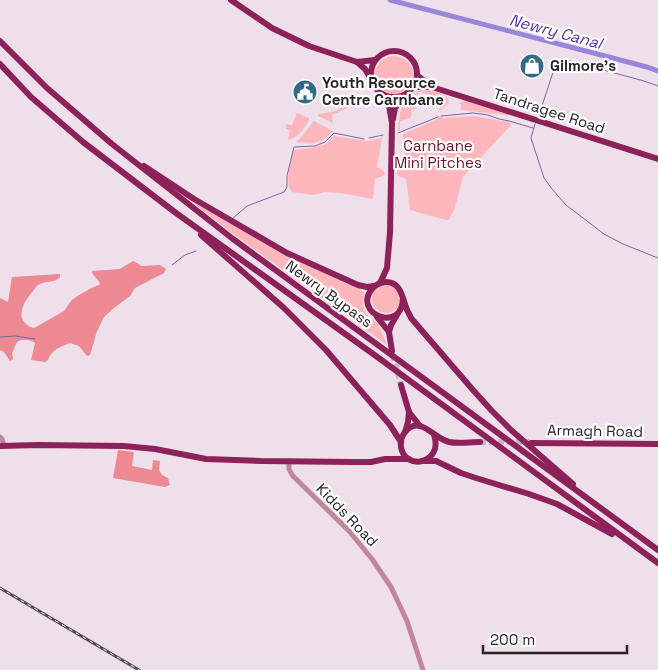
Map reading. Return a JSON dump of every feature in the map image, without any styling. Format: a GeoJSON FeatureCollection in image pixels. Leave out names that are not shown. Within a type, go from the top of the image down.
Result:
{"type":"FeatureCollection","features":[{"type":"Feature","properties":{"kind":"highway"},"geometry":{"type":"LineString","coordinates":[[231,0],[263,22],[295,39],[357,62],[375,60]]}},
{"type":"Feature","properties":{"kind":"highway","name":"Newry Bypass"},"geometry":{"type":"LineString","coordinates":[[0,41],[47,88],[112,144],[233,239],[658,550]]}},
{"type":"Feature","properties":{"kind":"highway"},"geometry":{"type":"LineString","coordinates":[[394,51],[407,55],[415,64],[418,76],[414,87],[405,95],[392,98],[379,92],[374,86],[371,73],[375,60],[381,55],[394,51]]}},
{"type":"Feature","properties":{"kind":"highway"},"geometry":{"type":"LineString","coordinates":[[357,62],[372,80]]}},
{"type":"Feature","properties":{"kind":"highway","name":"Newry Bypass"},"geometry":{"type":"LineString","coordinates":[[0,64],[31,97],[69,131],[176,213],[376,356],[658,563]]}},
{"type":"Feature","properties":{"kind":"highway","name":"Tandragee Road"},"geometry":{"type":"LineString","coordinates":[[418,76],[432,87]]}},
{"type":"Feature","properties":{"kind":"highway","name":"Tandragee Road"},"geometry":{"type":"LineString","coordinates":[[414,87],[432,87],[658,159]]}},
{"type":"Feature","properties":{"kind":"highway"},"geometry":{"type":"LineString","coordinates":[[405,95],[395,108],[392,123],[390,232],[387,268],[390,277],[399,288],[406,308],[412,318],[479,397],[511,430],[595,504]]}},
{"type":"Feature","properties":{"kind":"highway"},"geometry":{"type":"LineString","coordinates":[[386,96],[392,123]]}},
{"type":"Feature","properties":{"kind":"highway"},"geometry":{"type":"LineString","coordinates":[[112,144],[194,199],[287,252],[358,285],[367,287],[390,283],[395,285]]}},
{"type":"Feature","properties":{"kind":"highway"},"geometry":{"type":"LineString","coordinates":[[176,213],[272,297],[326,350],[390,425],[405,456],[409,459]]}},
{"type":"Feature","properties":{"kind":"highway"},"geometry":{"type":"LineString","coordinates":[[387,268],[378,284],[368,295],[368,301],[372,312],[389,332]]}},
{"type":"Feature","properties":{"kind":"highway"},"geometry":{"type":"LineString","coordinates":[[392,351],[389,332],[403,304],[403,298]]}},
{"type":"Feature","properties":{"kind":"highway"},"geometry":{"type":"LineString","coordinates":[[376,316],[388,318],[398,314]]}},
{"type":"Feature","properties":{"kind":"highway"},"geometry":{"type":"LineString","coordinates":[[401,385],[409,412],[420,426]]}},
{"type":"Feature","properties":{"kind":"highway"},"geometry":{"type":"LineString","coordinates":[[385,459],[401,445],[409,412]]}},
{"type":"Feature","properties":{"kind":"highway"},"geometry":{"type":"LineString","coordinates":[[405,432],[409,428],[420,426],[431,430],[436,441],[434,453]]}},
{"type":"Feature","properties":{"kind":"highway"},"geometry":{"type":"LineString","coordinates":[[434,435],[449,442],[480,442]]}},
{"type":"Feature","properties":{"kind":"highway"},"geometry":{"type":"LineString","coordinates":[[425,461],[449,442]]}},
{"type":"Feature","properties":{"kind":"highway","name":"Armagh Road"},"geometry":{"type":"LineString","coordinates":[[531,442],[658,444]]}},
{"type":"Feature","properties":{"kind":"highway"},"geometry":{"type":"LineString","coordinates":[[2,446],[124,446],[155,449],[211,459],[289,462],[371,462],[385,459],[409,459],[420,462],[436,461],[461,473],[557,504],[633,546]]}},
{"type":"Feature","properties":{"kind":"street"},"geometry":{"type":"LineString","coordinates":[[0,437],[2,439],[2,446]]}},
{"type":"Feature","properties":{"kind":"street","name":"Kidds Road"},"geometry":{"type":"LineString","coordinates":[[289,462],[289,469],[292,475],[349,531],[372,559],[391,587],[406,621],[423,670]]}},
{"type":"Feature","properties":{"kind":"green space"},"geometry":{"type":"Polygon","coordinates":[[[394,56],[407,62],[413,75],[407,88],[394,94],[381,88],[375,75],[381,62],[394,56]]]}},
{"type":"Feature","properties":{"kind":"green space"},"geometry":{"type":"Polygon","coordinates":[[[425,89],[446,96],[448,102],[446,106],[439,111],[441,98],[420,92],[413,98],[416,108],[411,110],[412,115],[410,118],[400,121],[400,131],[398,131],[400,112],[405,102],[417,92],[425,89]]]}},
{"type":"Feature","properties":{"kind":"green space"},"geometry":{"type":"Polygon","coordinates":[[[363,97],[364,99],[352,106],[332,115],[333,123],[318,116],[336,111],[363,97]]]}},
{"type":"Feature","properties":{"kind":"green space"},"geometry":{"type":"Polygon","coordinates":[[[466,101],[514,116],[461,110],[461,104],[458,104],[466,101]]]}},
{"type":"Feature","properties":{"kind":"green space"},"geometry":{"type":"Polygon","coordinates":[[[297,113],[309,118],[309,120],[298,135],[288,140],[290,130],[286,129],[286,124],[292,125],[297,113]]]}},
{"type":"Feature","properties":{"kind":"green space","name":"Carnbane Mini Pitches"},"geometry":{"type":"Polygon","coordinates":[[[438,116],[443,118],[473,116],[509,122],[511,125],[463,177],[455,207],[449,220],[410,210],[406,179],[397,175],[397,171],[406,167],[403,134],[438,119],[438,116]]]}},
{"type":"Feature","properties":{"kind":"green space"},"geometry":{"type":"Polygon","coordinates":[[[314,121],[333,131],[316,143],[296,142],[302,136],[314,121]]]}},
{"type":"Feature","properties":{"kind":"green space","name":"Carnbane Mini Pitches"},"geometry":{"type":"Polygon","coordinates":[[[334,136],[367,141],[382,138],[377,167],[384,171],[385,175],[375,179],[373,199],[341,193],[325,192],[314,195],[292,192],[288,183],[288,177],[293,150],[324,145],[334,136]]]}},
{"type":"Feature","properties":{"kind":"green space"},"geometry":{"type":"Polygon","coordinates":[[[189,200],[283,253],[361,289],[364,292],[363,306],[366,314],[378,324],[387,345],[236,236],[189,200]]]}},
{"type":"Feature","properties":{"kind":"green space"},"geometry":{"type":"Polygon","coordinates":[[[386,285],[396,289],[400,299],[396,309],[386,313],[376,309],[372,299],[376,289],[386,285]]]}},
{"type":"Feature","properties":{"kind":"shaded area"},"geometry":{"type":"Polygon","coordinates":[[[133,261],[141,266],[160,265],[166,269],[164,273],[135,288],[130,296],[104,317],[97,331],[90,355],[87,356],[79,346],[70,343],[54,351],[45,362],[31,360],[35,343],[26,340],[17,342],[12,353],[13,359],[10,361],[4,352],[0,350],[0,298],[8,302],[12,277],[60,274],[58,279],[37,286],[23,306],[23,321],[33,328],[64,311],[72,300],[85,291],[99,285],[100,283],[92,271],[120,269],[133,261]]]}},
{"type":"Feature","properties":{"kind":"shaded area"},"geometry":{"type":"Polygon","coordinates":[[[118,450],[134,452],[132,466],[152,470],[153,460],[160,461],[159,470],[162,475],[168,478],[170,485],[165,487],[113,478],[118,450]]]}},
{"type":"Feature","properties":{"kind":"waterway","name":"Newry Canal"},"geometry":{"type":"LineString","coordinates":[[390,0],[658,71]]}},
{"type":"Feature","properties":{"kind":"waterway"},"geometry":{"type":"LineString","coordinates":[[538,118],[556,63],[563,59],[658,86]]}},
{"type":"Feature","properties":{"kind":"waterway"},"geometry":{"type":"LineString","coordinates":[[441,116],[473,113],[488,115],[533,128]]}},
{"type":"Feature","properties":{"kind":"waterway"},"geometry":{"type":"LineString","coordinates":[[398,133],[438,117]]}},
{"type":"Feature","properties":{"kind":"waterway"},"geometry":{"type":"LineString","coordinates":[[535,124],[531,138],[544,178],[566,205],[604,234],[658,258]]}},
{"type":"Feature","properties":{"kind":"waterway"},"geometry":{"type":"LineString","coordinates":[[232,219],[247,206],[284,192],[287,187],[287,176],[294,147],[315,146],[325,142],[334,133],[364,139]]}},
{"type":"Feature","properties":{"kind":"waterway"},"geometry":{"type":"LineString","coordinates":[[369,138],[383,135]]}},
{"type":"Feature","properties":{"kind":"waterway"},"geometry":{"type":"LineString","coordinates":[[172,265],[185,255],[196,251]]}},
{"type":"Feature","properties":{"kind":"waterway"},"geometry":{"type":"LineString","coordinates":[[0,337],[15,336],[35,339]]}},
{"type":"Feature","properties":{"kind":"tunnel"},"geometry":{"type":"LineString","coordinates":[[393,355],[401,385]]}},
{"type":"Feature","properties":{"kind":"tunnel"},"geometry":{"type":"LineString","coordinates":[[480,442],[529,442]]}},
{"type":"Feature","properties":{"kind":"railway"},"geometry":{"type":"LineString","coordinates":[[0,588],[139,670]]}},
{"type":"Feature","properties":{"kind":"place","name":"Gilmore's"},"geometry":{"type":"Point","coordinates":[532,66]}},
{"type":"Feature","properties":{"kind":"place","name":"Youth Resource Centre Carnbane"},"geometry":{"type":"Point","coordinates":[305,92]}}]}
